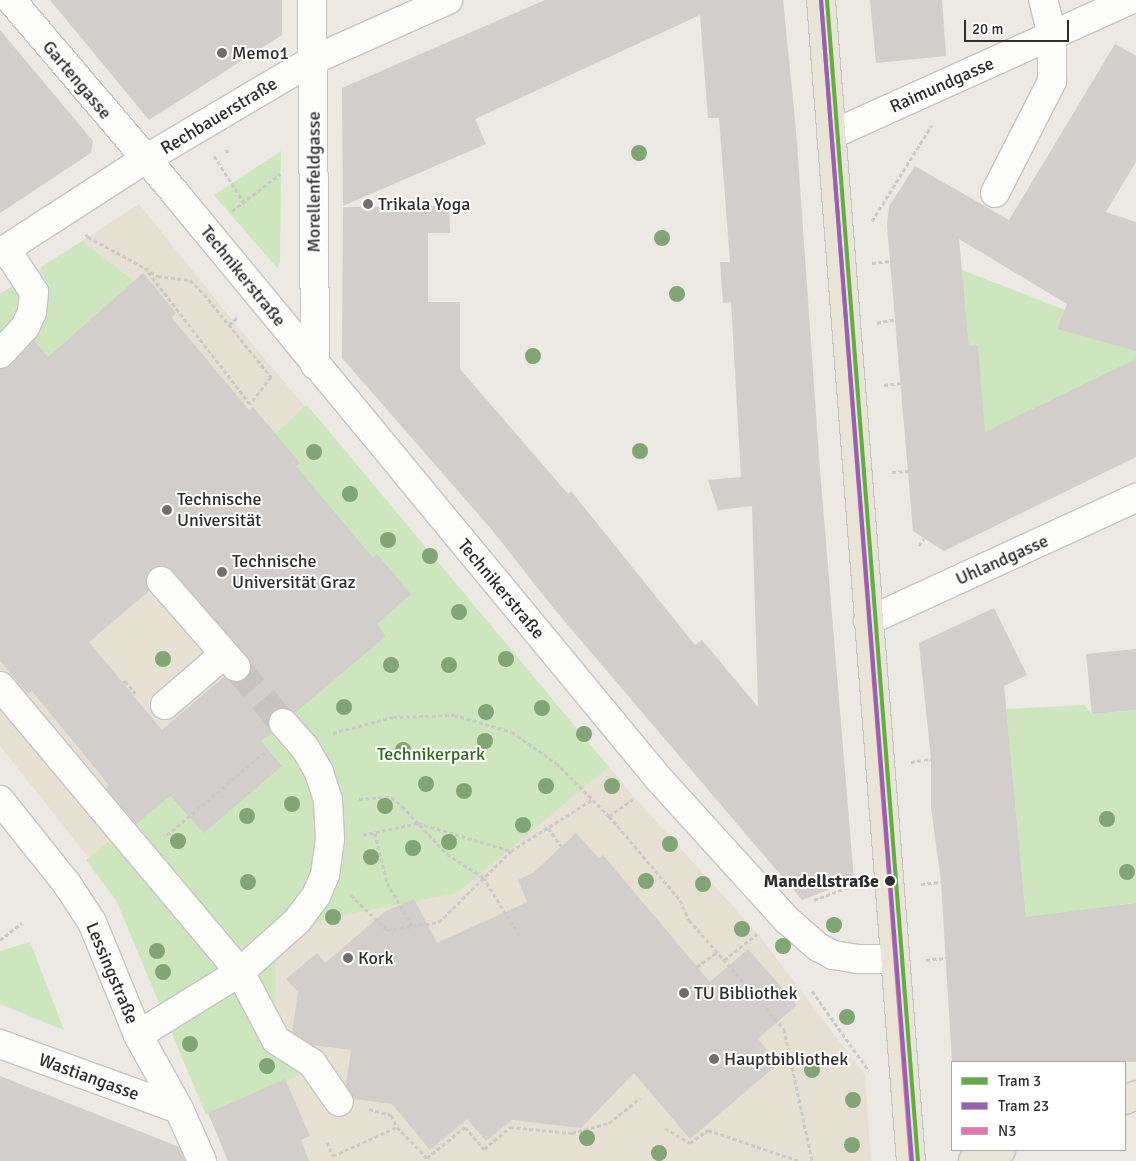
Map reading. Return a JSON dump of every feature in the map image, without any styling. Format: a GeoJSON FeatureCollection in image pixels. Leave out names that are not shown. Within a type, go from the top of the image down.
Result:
{"type":"FeatureCollection","features":[{"type":"Feature","properties":{"kind":"main road"},"geometry":{"type":"LineString","coordinates":[[820,0],[911,1161]]}},
{"type":"Feature","properties":{"kind":"main road"},"geometry":{"type":"LineString","coordinates":[[973,1161],[998,1151]]}},
{"type":"Feature","properties":{"kind":"street","name":"Gartengasse"},"geometry":{"type":"LineString","coordinates":[[10,0],[144,160]]}},
{"type":"Feature","properties":{"kind":"street","name":"Morellenfeldgasse"},"geometry":{"type":"LineString","coordinates":[[312,0],[315,365]]}},
{"type":"Feature","properties":{"kind":"street","name":"Rechbauerstraße"},"geometry":{"type":"LineString","coordinates":[[3,251],[144,160],[313,60],[448,0]]}},
{"type":"Feature","properties":{"kind":"street"},"geometry":{"type":"LineString","coordinates":[[995,193],[1052,81],[1052,35],[1043,0]]}},
{"type":"Feature","properties":{"kind":"street","name":"Raimundgasse"},"geometry":{"type":"LineString","coordinates":[[831,135],[1130,0]]}},
{"type":"Feature","properties":{"kind":"street","name":"Technikerstraße"},"geometry":{"type":"LineString","coordinates":[[144,160],[175,193],[315,365],[659,779],[787,920],[818,947],[833,955],[857,959],[894,959]]}},
{"type":"Feature","properties":{"kind":"street"},"geometry":{"type":"LineString","coordinates":[[0,354],[25,327],[32,312],[34,292],[3,251]]}},
{"type":"Feature","properties":{"kind":"street","name":"Uhlandgasse"},"geometry":{"type":"LineString","coordinates":[[868,621],[1136,498]]}},
{"type":"Feature","properties":{"kind":"street"},"geometry":{"type":"LineString","coordinates":[[161,581],[230,661],[165,705]]}},
{"type":"Feature","properties":{"kind":"street"},"geometry":{"type":"LineString","coordinates":[[0,686],[240,972],[276,1040],[312,1062],[339,1102]]}},
{"type":"Feature","properties":{"kind":"street"},"geometry":{"type":"LineString","coordinates":[[138,1035],[240,972],[297,921],[316,896],[325,875],[330,839],[328,800],[319,772],[293,733]]}},
{"type":"Feature","properties":{"kind":"street","name":"Lessingstraße"},"geometry":{"type":"LineString","coordinates":[[0,800],[67,884],[92,922],[138,1035],[179,1109],[202,1161]]}},
{"type":"Feature","properties":{"kind":"street","name":"Wastiangasse"},"geometry":{"type":"LineString","coordinates":[[0,1044],[179,1109]]}},
{"type":"Feature","properties":{"kind":"path"},"geometry":{"type":"LineString","coordinates":[[869,226],[936,120]]}},
{"type":"Feature","properties":{"kind":"path"},"geometry":{"type":"LineString","coordinates":[[226,149],[229,154]]}},
{"type":"Feature","properties":{"kind":"path"},"geometry":{"type":"LineString","coordinates":[[214,156],[243,201]]}},
{"type":"Feature","properties":{"kind":"path"},"geometry":{"type":"LineString","coordinates":[[226,217],[243,201],[288,169]]}},
{"type":"Feature","properties":{"kind":"path"},"geometry":{"type":"LineString","coordinates":[[88,237],[145,268],[158,276],[190,280],[271,376],[250,404],[145,268]]}},
{"type":"Feature","properties":{"kind":"path"},"geometry":{"type":"LineString","coordinates":[[872,264],[891,261]]}},
{"type":"Feature","properties":{"kind":"path"},"geometry":{"type":"LineString","coordinates":[[876,323],[896,319]]}},
{"type":"Feature","properties":{"kind":"path"},"geometry":{"type":"LineString","coordinates":[[229,325],[233,321]]}},
{"type":"Feature","properties":{"kind":"path"},"geometry":{"type":"LineString","coordinates":[[881,385],[902,383]]}},
{"type":"Feature","properties":{"kind":"path"},"geometry":{"type":"LineString","coordinates":[[892,472],[909,470]]}},
{"type":"Feature","properties":{"kind":"path"},"geometry":{"type":"LineString","coordinates":[[919,546],[924,538]]}},
{"type":"Feature","properties":{"kind":"path"},"geometry":{"type":"LineString","coordinates":[[142,856],[293,733],[330,734],[361,724],[425,714],[454,715],[512,732],[556,763],[609,816],[680,900],[689,920],[784,1029],[812,1161]]}},
{"type":"Feature","properties":{"kind":"path"},"geometry":{"type":"LineString","coordinates":[[903,763],[931,759]]}},
{"type":"Feature","properties":{"kind":"path"},"geometry":{"type":"LineString","coordinates":[[609,816],[639,794]]}},
{"type":"Feature","properties":{"kind":"path"},"geometry":{"type":"LineString","coordinates":[[328,800],[391,798],[447,854],[483,877],[520,937]]}},
{"type":"Feature","properties":{"kind":"path"},"geometry":{"type":"LineString","coordinates":[[325,875],[338,882],[387,930],[439,922],[511,851],[593,799]]}},
{"type":"Feature","properties":{"kind":"path"},"geometry":{"type":"LineString","coordinates":[[330,839],[375,833],[418,823],[511,851]]}},
{"type":"Feature","properties":{"kind":"path"},"geometry":{"type":"LineString","coordinates":[[548,828],[561,846]]}},
{"type":"Feature","properties":{"kind":"path"},"geometry":{"type":"LineString","coordinates":[[375,833],[387,883],[412,926]]}},
{"type":"Feature","properties":{"kind":"path"},"geometry":{"type":"LineString","coordinates":[[806,903],[827,892],[864,881]]}},
{"type":"Feature","properties":{"kind":"path"},"geometry":{"type":"LineString","coordinates":[[918,884],[941,882]]}},
{"type":"Feature","properties":{"kind":"path"},"geometry":{"type":"LineString","coordinates":[[0,940],[22,923]]}},
{"type":"Feature","properties":{"kind":"path"},"geometry":{"type":"LineString","coordinates":[[724,960],[758,934]]}},
{"type":"Feature","properties":{"kind":"path"},"geometry":{"type":"LineString","coordinates":[[697,967],[716,952]]}},
{"type":"Feature","properties":{"kind":"path"},"geometry":{"type":"LineString","coordinates":[[925,960],[946,958]]}},
{"type":"Feature","properties":{"kind":"path"},"geometry":{"type":"LineString","coordinates":[[812,991],[868,1071]]}},
{"type":"Feature","properties":{"kind":"path"},"geometry":{"type":"LineString","coordinates":[[391,1115],[396,1127],[427,1158],[465,1127],[484,1148],[510,1127],[572,1133],[608,1124],[640,1098]]}},
{"type":"Feature","properties":{"kind":"path"},"geometry":{"type":"LineString","coordinates":[[327,1142],[334,1156],[396,1127]]}},
{"type":"Feature","properties":{"kind":"path"},"geometry":{"type":"LineString","coordinates":[[665,1128],[690,1143],[708,1130],[798,1161]]}},
{"type":"Feature","properties":{"kind":"shaded area","name":"Technische Universität Graz"},"geometry":{"type":"Polygon","coordinates":[[[139,204],[233,321],[634,797],[758,934],[865,1075],[871,1161],[228,1161],[120,897],[0,746],[0,294],[139,204]]]}},
{"type":"Feature","properties":{"kind":"green space"},"geometry":{"type":"Polygon","coordinates":[[[281,151],[280,263],[277,268],[214,195],[281,151]]]}},
{"type":"Feature","properties":{"kind":"green space"},"geometry":{"type":"Polygon","coordinates":[[[82,241],[134,281],[48,357],[33,338],[45,299],[46,281],[41,267],[82,241]]]}},
{"type":"Feature","properties":{"kind":"green space"},"geometry":{"type":"Polygon","coordinates":[[[962,270],[1065,310],[1057,329],[1116,345],[1136,332],[1136,377],[985,461],[978,346],[969,346],[962,270]]]}},
{"type":"Feature","properties":{"kind":"green space"},"geometry":{"type":"Polygon","coordinates":[[[19,282],[22,294],[15,315],[0,337],[0,294],[19,282]]]}},
{"type":"Feature","properties":{"kind":"green space","name":"Technikerpark"},"geometry":{"type":"Polygon","coordinates":[[[307,405],[609,767],[457,893],[323,919],[276,956],[275,1022],[300,1075],[206,1115],[116,900],[86,860],[168,795],[177,804],[373,641],[267,441],[307,405]]]}},
{"type":"Feature","properties":{"kind":"green space"},"geometry":{"type":"Polygon","coordinates":[[[1084,705],[1092,714],[1136,710],[1136,912],[1132,903],[1040,917],[1031,1027],[1026,915],[1006,709],[1084,705]]]}},
{"type":"Feature","properties":{"kind":"green space"},"geometry":{"type":"Polygon","coordinates":[[[30,942],[64,1030],[0,1004],[0,951],[30,942]]]}},
{"type":"Feature","properties":{"kind":"building"},"geometry":{"type":"Polygon","coordinates":[[[50,0],[282,0],[282,35],[149,120],[50,0]]]}},
{"type":"Feature","properties":{"kind":"building"},"geometry":{"type":"Polygon","coordinates":[[[545,0],[783,0],[796,130],[820,470],[854,880],[802,900],[555,610],[492,530],[342,358],[343,207],[449,206],[450,233],[428,233],[428,302],[460,302],[460,369],[568,494],[571,491],[695,645],[702,640],[758,707],[752,506],[718,510],[708,480],[741,477],[731,302],[723,303],[720,262],[730,262],[719,118],[708,118],[700,15],[475,119],[486,144],[343,206],[342,88],[545,0]]]}},
{"type":"Feature","properties":{"kind":"building"},"geometry":{"type":"Polygon","coordinates":[[[870,0],[942,0],[946,56],[876,63],[870,0]]]}},
{"type":"Feature","properties":{"kind":"building"},"geometry":{"type":"Polygon","coordinates":[[[0,30],[93,141],[91,153],[0,213],[0,30]]]}},
{"type":"Feature","properties":{"kind":"building"},"geometry":{"type":"Polygon","coordinates":[[[1115,44],[1136,56],[1136,162],[1106,212],[1136,222],[1136,351],[1057,329],[1067,304],[959,239],[969,346],[978,345],[985,432],[1136,359],[1136,457],[944,551],[913,531],[887,226],[889,206],[915,166],[1009,220],[1115,44]]]}},
{"type":"Feature","properties":{"kind":"building","name":"Technische Universität"},"geometry":{"type":"Polygon","coordinates":[[[143,273],[176,313],[172,318],[249,410],[253,407],[300,463],[296,466],[373,558],[377,554],[411,594],[377,624],[386,636],[295,713],[280,708],[272,712],[268,726],[271,733],[261,741],[282,766],[204,833],[170,796],[136,824],[106,788],[109,785],[32,691],[28,694],[0,661],[0,369],[11,365],[34,340],[48,357],[143,273]],[[158,566],[146,576],[149,591],[89,642],[162,730],[224,677],[231,682],[246,679],[251,664],[173,571],[158,566]]]}},
{"type":"Feature","properties":{"kind":"building"},"geometry":{"type":"Polygon","coordinates":[[[994,608],[1027,675],[1004,686],[1026,917],[1136,903],[1136,1062],[952,1061],[941,882],[931,807],[931,759],[919,643],[994,608]]]}},
{"type":"Feature","properties":{"kind":"building"},"geometry":{"type":"Polygon","coordinates":[[[1136,649],[1136,710],[1092,714],[1086,654],[1136,649]]]}},
{"type":"Feature","properties":{"kind":"building"},"geometry":{"type":"Polygon","coordinates":[[[576,833],[599,858],[603,855],[710,982],[748,949],[797,1005],[758,1039],[778,1064],[690,1139],[634,1073],[581,1128],[512,1120],[486,1141],[467,1119],[430,1150],[392,1104],[354,1099],[346,1085],[351,1050],[312,1045],[292,1032],[298,992],[286,979],[317,953],[325,963],[386,911],[414,899],[437,943],[527,902],[518,880],[533,873],[576,833]]]}},
{"type":"Feature","properties":{"kind":"building"},"geometry":{"type":"Polygon","coordinates":[[[0,1076],[179,1147],[185,1161],[0,1161],[0,1076]]]}},
{"type":"Feature","properties":{"kind":"building"},"geometry":{"type":"Polygon","coordinates":[[[285,1079],[310,1136],[301,1140],[309,1161],[228,1161],[208,1113],[285,1079]]]}},
{"type":"Feature","properties":{"kind":"tunnel"},"geometry":{"type":"LineString","coordinates":[[236,667],[283,723]]}},
{"type":"Feature","properties":{"kind":"tram line","name":"23"},"geometry":{"type":"LineString","coordinates":[[821,0],[912,1161]]}},
{"type":"Feature","properties":{"kind":"tram line","name":"3"},"geometry":{"type":"LineString","coordinates":[[827,0],[918,1161]]}},
{"type":"Feature","properties":{"kind":"transit line","name":"N3"},"geometry":{"type":"LineString","coordinates":[[821,0],[911,1161]]}},
{"type":"Feature","properties":{"kind":"place","name":"Memo1"},"geometry":{"type":"Point","coordinates":[222,53]}},
{"type":"Feature","properties":{"kind":"place","name":"Trikala Yoga"},"geometry":{"type":"Point","coordinates":[368,204]}},
{"type":"Feature","properties":{"kind":"place","name":"Technische Universität"},"geometry":{"type":"Point","coordinates":[167,510]}},
{"type":"Feature","properties":{"kind":"place","name":"Technische Universität Graz"},"geometry":{"type":"Point","coordinates":[222,572]}},
{"type":"Feature","properties":{"kind":"place","name":"Mandellstraße"},"geometry":{"type":"Point","coordinates":[890,881]}},
{"type":"Feature","properties":{"kind":"place","name":"Kork"},"geometry":{"type":"Point","coordinates":[348,958]}},
{"type":"Feature","properties":{"kind":"place","name":"TU Bibliothek"},"geometry":{"type":"Point","coordinates":[684,993]}},
{"type":"Feature","properties":{"kind":"place","name":"Hauptbibliothek"},"geometry":{"type":"Point","coordinates":[714,1059]}}]}
